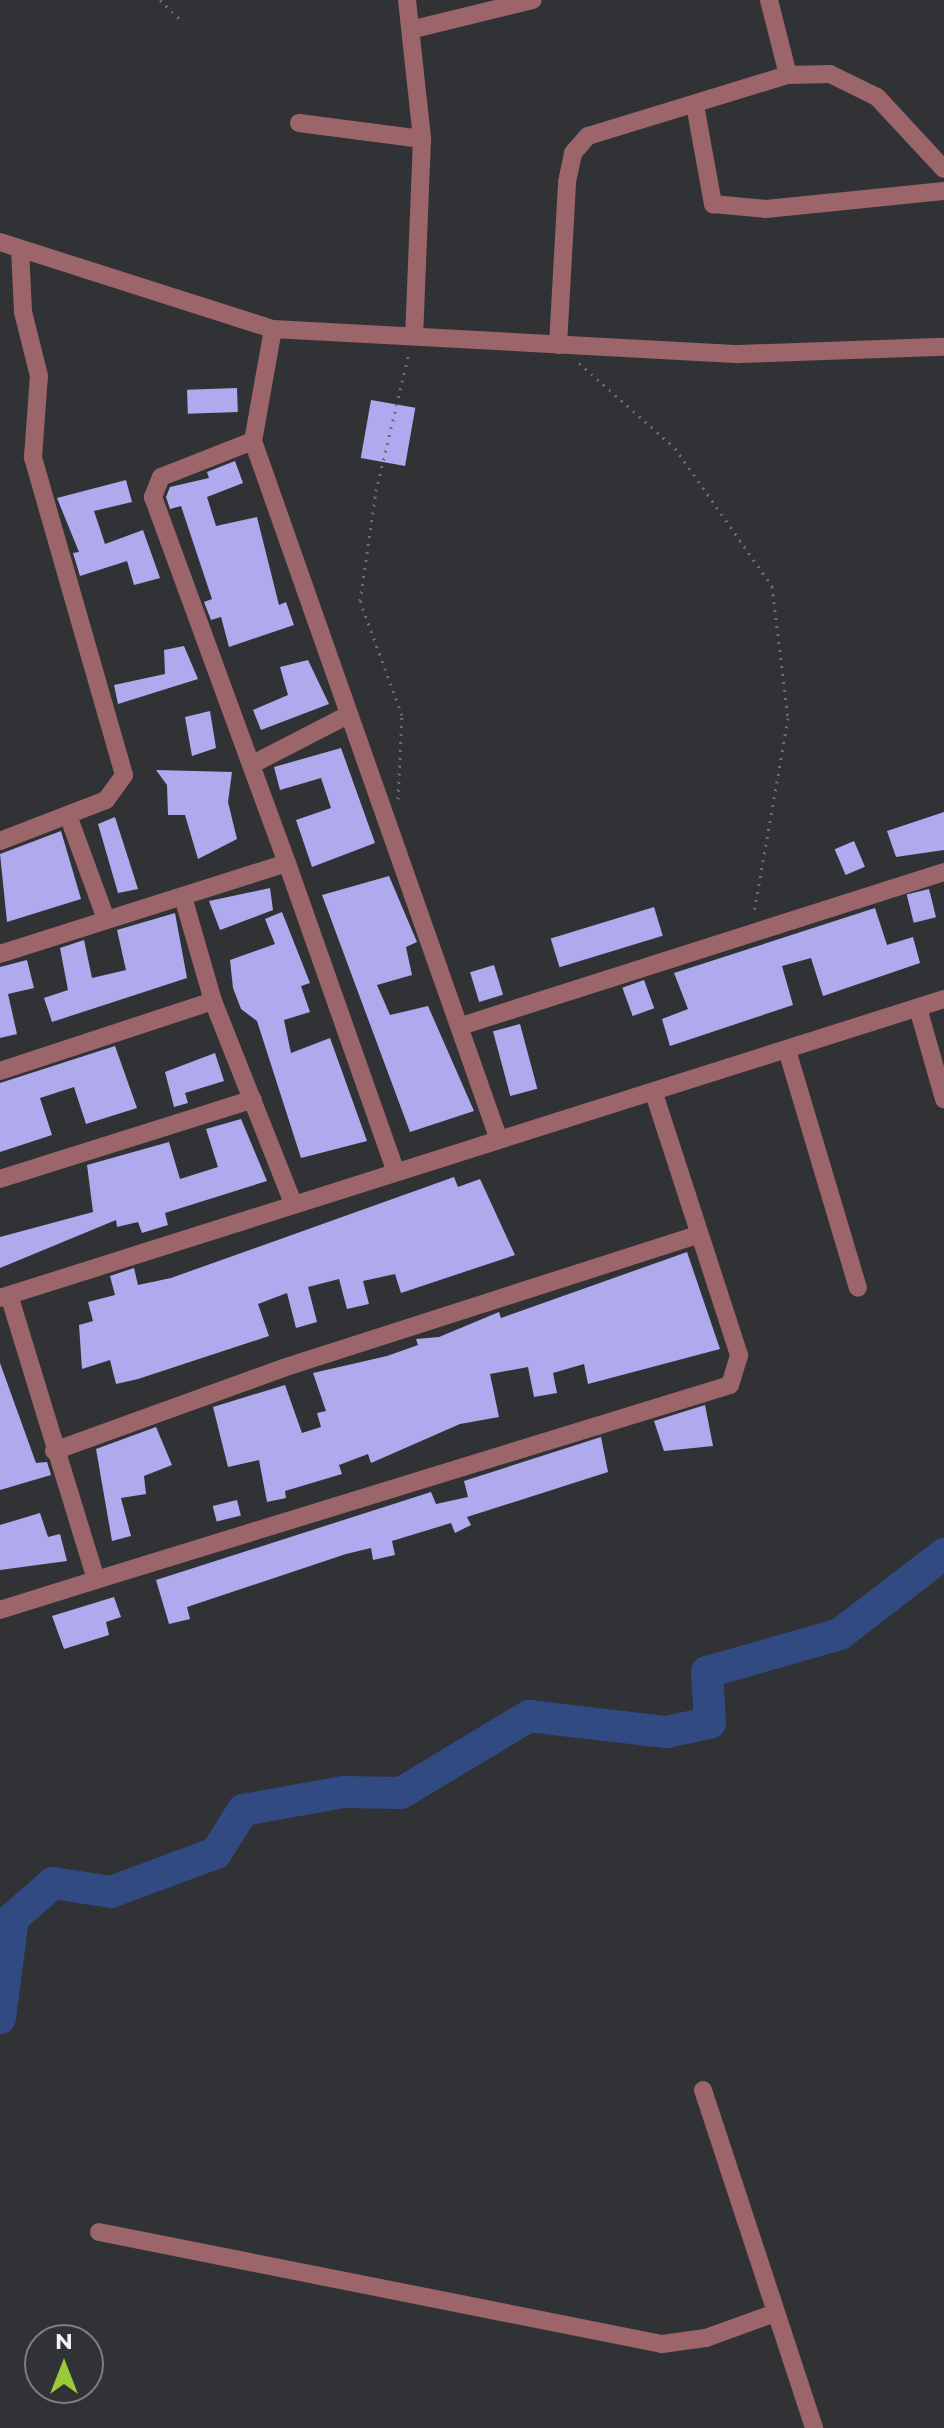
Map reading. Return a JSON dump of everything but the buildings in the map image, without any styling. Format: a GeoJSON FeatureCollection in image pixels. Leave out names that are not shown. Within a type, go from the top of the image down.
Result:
{"type":"FeatureCollection","features":[{"type":"Feature","properties":{"kind":"street"},"geometry":{"type":"LineString","coordinates":[[407,0],[414,29],[422,139],[414,335]]}},
{"type":"Feature","properties":{"kind":"street"},"geometry":{"type":"LineString","coordinates":[[414,29],[533,0]]}},
{"type":"Feature","properties":{"kind":"street"},"geometry":{"type":"LineString","coordinates":[[769,0],[788,75]]}},
{"type":"Feature","properties":{"kind":"street"},"geometry":{"type":"LineString","coordinates":[[558,345],[573,153],[588,136],[788,75],[852,79],[944,169]]}},
{"type":"Feature","properties":{"kind":"street"},"geometry":{"type":"LineString","coordinates":[[695,105],[713,204],[766,209],[944,191]]}},
{"type":"Feature","properties":{"kind":"street"},"geometry":{"type":"LineString","coordinates":[[299,123],[422,139]]}},
{"type":"Feature","properties":{"kind":"street"},"geometry":{"type":"LineString","coordinates":[[0,242],[273,329],[739,354],[944,347]]}},
{"type":"Feature","properties":{"kind":"street"},"geometry":{"type":"LineString","coordinates":[[0,841],[69,818],[119,789],[123,752],[33,457],[39,376],[23,312],[20,249]]}},
{"type":"Feature","properties":{"kind":"street"},"geometry":{"type":"LineString","coordinates":[[273,329],[253,441],[348,715],[395,831],[498,1137]]}},
{"type":"Feature","properties":{"kind":"street"},"geometry":{"type":"LineString","coordinates":[[253,441],[153,486],[395,1169]]}},
{"type":"Feature","properties":{"kind":"street"},"geometry":{"type":"LineString","coordinates":[[251,765],[348,715]]}},
{"type":"Feature","properties":{"kind":"street"},"geometry":{"type":"LineString","coordinates":[[69,818],[106,919]]}},
{"type":"Feature","properties":{"kind":"street"},"geometry":{"type":"LineString","coordinates":[[0,954],[287,863]]}},
{"type":"Feature","properties":{"kind":"street"},"geometry":{"type":"LineString","coordinates":[[461,1026],[944,872]]}},
{"type":"Feature","properties":{"kind":"street"},"geometry":{"type":"LineString","coordinates":[[183,897],[213,1001],[292,1201]]}},
{"type":"Feature","properties":{"kind":"street"},"geometry":{"type":"LineString","coordinates":[[96,1580],[4,1297],[292,1201],[498,1137],[654,1093],[944,999]]}},
{"type":"Feature","properties":{"kind":"street"},"geometry":{"type":"LineString","coordinates":[[0,1071],[213,1001]]}},
{"type":"Feature","properties":{"kind":"street"},"geometry":{"type":"LineString","coordinates":[[918,1008],[944,1099]]}},
{"type":"Feature","properties":{"kind":"street"},"geometry":{"type":"LineString","coordinates":[[787,1050],[858,1288]]}},
{"type":"Feature","properties":{"kind":"street"},"geometry":{"type":"LineString","coordinates":[[0,1610],[730,1385],[739,1355],[697,1235],[654,1093]]}},
{"type":"Feature","properties":{"kind":"street"},"geometry":{"type":"LineString","coordinates":[[0,1179],[253,1099]]}},
{"type":"Feature","properties":{"kind":"street"},"geometry":{"type":"LineString","coordinates":[[54,1451],[283,1368],[697,1235]]}},
{"type":"Feature","properties":{"kind":"street"},"geometry":{"type":"LineString","coordinates":[[703,2090],[814,2428]]}},
{"type":"Feature","properties":{"kind":"street"},"geometry":{"type":"LineString","coordinates":[[99,2232],[662,2344],[706,2338],[775,2313]]}},
{"type":"Feature","properties":{"kind":"path"},"geometry":{"type":"LineString","coordinates":[[160,0],[180,19]]}},
{"type":"Feature","properties":{"kind":"path"},"geometry":{"type":"LineString","coordinates":[[395,831],[402,715],[371,643],[361,574],[414,335]]}},
{"type":"Feature","properties":{"kind":"path"},"geometry":{"type":"LineString","coordinates":[[558,345],[675,448],[772,586],[788,718],[750,936]]}},
{"type":"Feature","properties":{"kind":"waterway"},"geometry":{"type":"LineString","coordinates":[[0,2018],[13,1918],[53,1883],[111,1892],[216,1853],[243,1810],[343,1792],[401,1793],[529,1716],[666,1732],[710,1723],[707,1672],[840,1634],[944,1554]]}}]}
